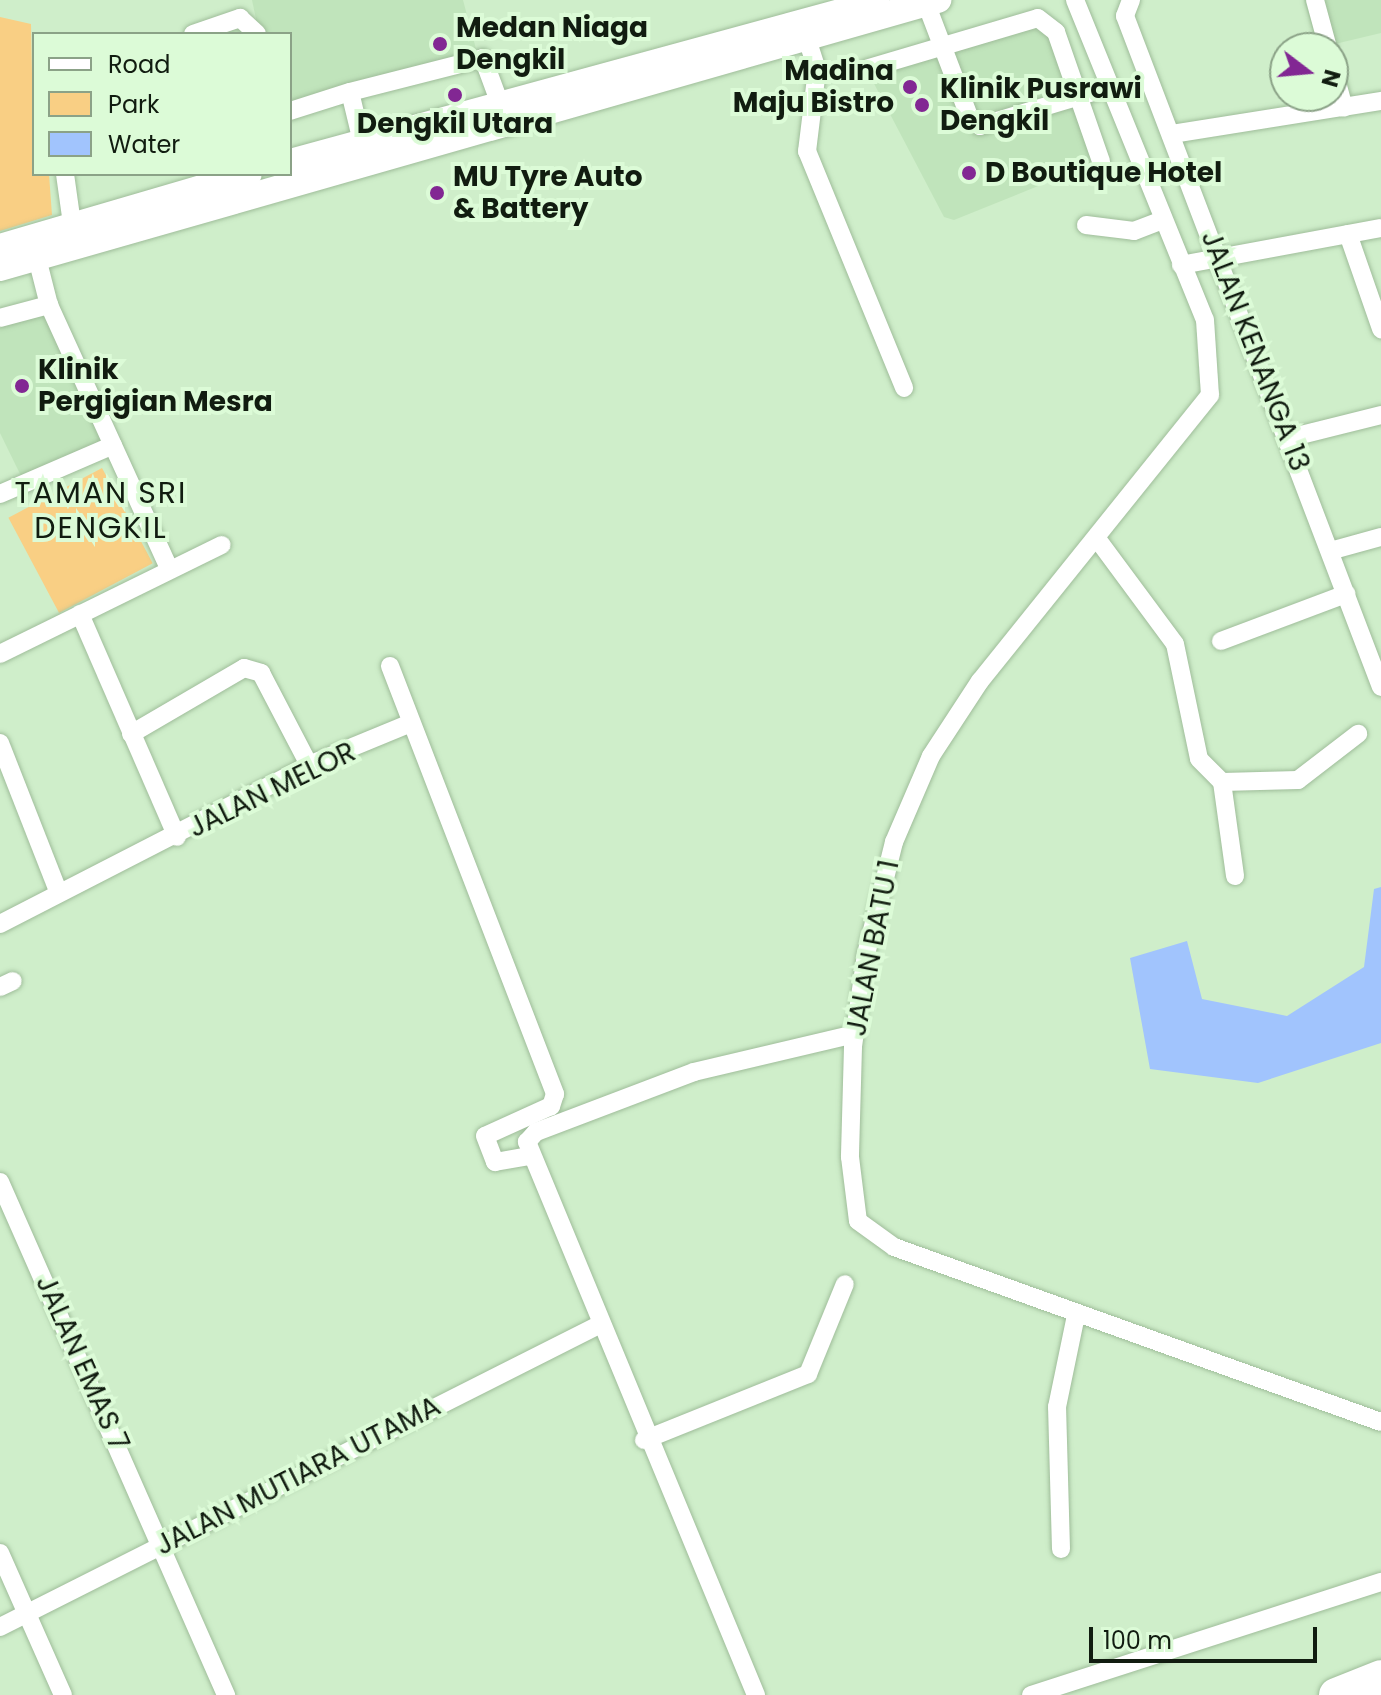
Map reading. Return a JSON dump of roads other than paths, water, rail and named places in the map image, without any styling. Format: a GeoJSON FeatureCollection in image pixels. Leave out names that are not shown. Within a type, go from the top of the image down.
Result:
{"type":"FeatureCollection","features":[{"type":"Feature","properties":{"kind":"highway"},"geometry":{"type":"LineString","coordinates":[[1336,1695],[1381,1677]]}},
{"type":"Feature","properties":{"kind":"main road"},"geometry":{"type":"LineString","coordinates":[[292,175],[500,104],[885,0]]}},
{"type":"Feature","properties":{"kind":"main road"},"geometry":{"type":"LineString","coordinates":[[292,162],[366,151],[808,42],[932,2]]}},
{"type":"Feature","properties":{"kind":"main road"},"geometry":{"type":"LineString","coordinates":[[0,247],[242,176]]}},
{"type":"Feature","properties":{"kind":"main road"},"geometry":{"type":"LineString","coordinates":[[0,268],[289,176]]}},
{"type":"Feature","properties":{"kind":"street","name":"JALAN BATU 1"},"geometry":{"type":"LineString","coordinates":[[1075,0],[1205,320],[1210,395],[1098,540],[980,681],[931,756],[894,842],[855,1034],[850,1157],[858,1221],[894,1247],[1076,1315],[1381,1422]]}},
{"type":"Feature","properties":{"kind":"street"},"geometry":{"type":"LineString","coordinates":[[1315,0],[1324,32]]}},
{"type":"Feature","properties":{"kind":"street"},"geometry":{"type":"LineString","coordinates":[[932,2],[942,45],[969,116],[980,126],[1110,87]]}},
{"type":"Feature","properties":{"kind":"street","name":"JALAN KENANGA 13"},"geometry":{"type":"LineString","coordinates":[[1128,8],[1172,134],[1381,687]]}},
{"type":"Feature","properties":{"kind":"street"},"geometry":{"type":"LineString","coordinates":[[199,32],[240,18],[255,32]]}},
{"type":"Feature","properties":{"kind":"street"},"geometry":{"type":"LineString","coordinates":[[866,69],[1038,18],[1056,32],[1101,161]]}},
{"type":"Feature","properties":{"kind":"street"},"geometry":{"type":"LineString","coordinates":[[808,42],[817,70],[807,151],[904,388]]}},
{"type":"Feature","properties":{"kind":"street"},"geometry":{"type":"LineString","coordinates":[[292,110],[483,58],[500,104]]}},
{"type":"Feature","properties":{"kind":"street"},"geometry":{"type":"LineString","coordinates":[[350,92],[366,151]]}},
{"type":"Feature","properties":{"kind":"street"},"geometry":{"type":"LineString","coordinates":[[1349,107],[1381,101]]}},
{"type":"Feature","properties":{"kind":"street"},"geometry":{"type":"LineString","coordinates":[[1172,134],[1318,112]]}},
{"type":"Feature","properties":{"kind":"street"},"geometry":{"type":"LineString","coordinates":[[65,176],[72,224]]}},
{"type":"Feature","properties":{"kind":"street"},"geometry":{"type":"LineString","coordinates":[[1086,225],[1134,231],[1163,220]]}},
{"type":"Feature","properties":{"kind":"street"},"geometry":{"type":"LineString","coordinates":[[1181,265],[1218,255],[1381,228]]}},
{"type":"Feature","properties":{"kind":"street"},"geometry":{"type":"LineString","coordinates":[[1348,234],[1381,329]]}},
{"type":"Feature","properties":{"kind":"street"},"geometry":{"type":"LineString","coordinates":[[37,258],[49,305],[170,570]]}},
{"type":"Feature","properties":{"kind":"street"},"geometry":{"type":"LineString","coordinates":[[0,318],[49,305]]}},
{"type":"Feature","properties":{"kind":"street"},"geometry":{"type":"LineString","coordinates":[[1289,438],[1381,415]]}},
{"type":"Feature","properties":{"kind":"street"},"geometry":{"type":"LineString","coordinates":[[0,494],[113,445]]}},
{"type":"Feature","properties":{"kind":"street"},"geometry":{"type":"LineString","coordinates":[[1330,551],[1381,537]]}},
{"type":"Feature","properties":{"kind":"street"},"geometry":{"type":"LineString","coordinates":[[1098,540],[1175,644],[1199,759],[1222,782],[1235,876]]}},
{"type":"Feature","properties":{"kind":"street"},"geometry":{"type":"LineString","coordinates":[[0,654],[222,545]]}},
{"type":"Feature","properties":{"kind":"street"},"geometry":{"type":"LineString","coordinates":[[1221,641],[1346,594]]}},
{"type":"Feature","properties":{"kind":"street"},"geometry":{"type":"LineString","coordinates":[[80,614],[177,837]]}},
{"type":"Feature","properties":{"kind":"street"},"geometry":{"type":"LineString","coordinates":[[390,666],[555,1094],[551,1106],[485,1136],[495,1162],[528,1156]]}},
{"type":"Feature","properties":{"kind":"street"},"geometry":{"type":"LineString","coordinates":[[131,734],[244,668],[261,673],[309,765]]}},
{"type":"Feature","properties":{"kind":"street","name":"JALAN MELOR"},"geometry":{"type":"LineString","coordinates":[[1,920],[177,837],[309,765],[411,723]]}},
{"type":"Feature","properties":{"kind":"street"},"geometry":{"type":"LineString","coordinates":[[1222,782],[1298,780],[1358,734]]}},
{"type":"Feature","properties":{"kind":"street"},"geometry":{"type":"LineString","coordinates":[[1,745],[58,891]]}},
{"type":"Feature","properties":{"kind":"street"},"geometry":{"type":"LineString","coordinates":[[756,1695],[644,1440],[528,1156],[536,1132],[694,1072],[855,1034]]}},
{"type":"Feature","properties":{"kind":"street","name":"JALAN EMAS 7"},"geometry":{"type":"LineString","coordinates":[[0,1182],[163,1544],[226,1695]]}},
{"type":"Feature","properties":{"kind":"street"},"geometry":{"type":"LineString","coordinates":[[644,1440],[808,1374],[845,1284]]}},
{"type":"Feature","properties":{"kind":"street"},"geometry":{"type":"LineString","coordinates":[[1061,1549],[1057,1407],[1076,1315]]}},
{"type":"Feature","properties":{"kind":"street","name":"JALAN MUTIARA UTAMA"},"geometry":{"type":"LineString","coordinates":[[0,1627],[597,1326]]}},
{"type":"Feature","properties":{"kind":"street"},"geometry":{"type":"LineString","coordinates":[[0,1553],[63,1695]]}},
{"type":"Feature","properties":{"kind":"street"},"geometry":{"type":"LineString","coordinates":[[1031,1695],[1381,1582]]}},
{"type":"Feature","properties":{"kind":"water"},"geometry":{"type":"Polygon","coordinates":[[[1381,887],[1381,1043],[1258,1083],[1150,1069],[1130,958],[1187,941],[1202,999],[1287,1016],[1364,967],[1374,889],[1381,887]]]}},
{"type":"Feature","properties":{"kind":"place","name":"Medan Niaga Dengkil"},"geometry":{"type":"Point","coordinates":[440,44]}},
{"type":"Feature","properties":{"kind":"place","name":"Madina Maju Bistro"},"geometry":{"type":"Point","coordinates":[910,87]}},
{"type":"Feature","properties":{"kind":"place","name":"Dengkil Utara"},"geometry":{"type":"Point","coordinates":[455,95]}},
{"type":"Feature","properties":{"kind":"place","name":"Klinik Pusrawi Dengkil"},"geometry":{"type":"Point","coordinates":[922,105]}},
{"type":"Feature","properties":{"kind":"place","name":"D Boutique Hotel"},"geometry":{"type":"Point","coordinates":[969,173]}},
{"type":"Feature","properties":{"kind":"place","name":"MU Tyre Auto & Battery"},"geometry":{"type":"Point","coordinates":[437,193]}},
{"type":"Feature","properties":{"kind":"place","name":"Klinik Pergigian Mesra"},"geometry":{"type":"Point","coordinates":[22,386]}},
{"type":"Feature","properties":{"kind":"district","name":"TAMAN SRI DENGKIL"},"geometry":{"type":"Point","coordinates":[101,510]}}]}
